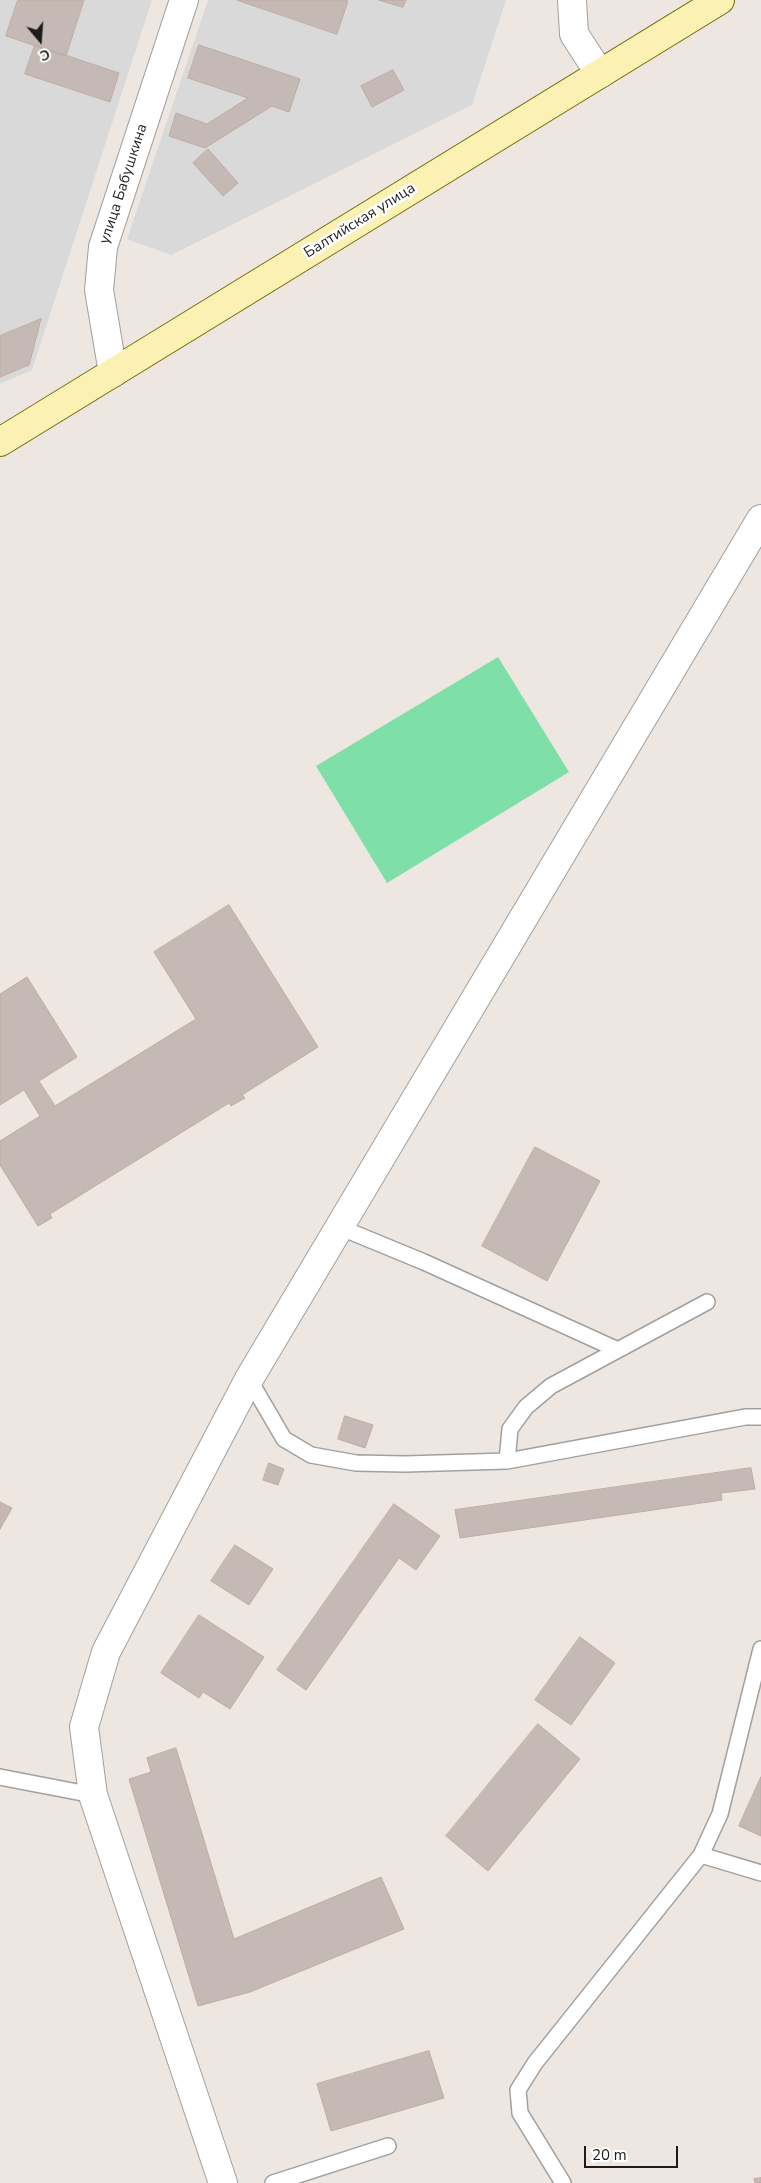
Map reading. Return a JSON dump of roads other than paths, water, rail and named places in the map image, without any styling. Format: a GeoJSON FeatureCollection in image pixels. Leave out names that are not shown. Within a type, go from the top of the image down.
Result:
{"type":"FeatureCollection","features":[{"type":"Feature","properties":{"kind":"main road","name":"Балтийская улица"},"geometry":{"type":"LineString","coordinates":[[0,442],[720,0]]}},
{"type":"Feature","properties":{"kind":"street","name":"улица Бабушкина"},"geometry":{"type":"LineString","coordinates":[[113,373],[99,290],[103,248],[184,0]]}},
{"type":"Feature","properties":{"kind":"street"},"geometry":{"type":"LineString","coordinates":[[572,0],[574,34],[600,74]]}},
{"type":"Feature","properties":{"kind":"street"},"geometry":{"type":"LineString","coordinates":[[223,2183],[93,1794],[84,1727],[106,1652],[248,1378],[761,519]]}},
{"type":"Feature","properties":{"kind":"lane"},"geometry":{"type":"LineString","coordinates":[[339,1227],[424,1262],[618,1350]]}},
{"type":"Feature","properties":{"kind":"lane"},"geometry":{"type":"LineString","coordinates":[[506,1461],[510,1429],[526,1407],[550,1386],[706,1302]]}},
{"type":"Feature","properties":{"kind":"lane"},"geometry":{"type":"LineString","coordinates":[[248,1378],[284,1439],[312,1454],[356,1463],[405,1464],[506,1461],[745,1417],[761,1417]]}},
{"type":"Feature","properties":{"kind":"lane"},"geometry":{"type":"LineString","coordinates":[[562,2183],[520,2113],[518,2090],[535,2063],[701,1855],[720,1814],[761,1649]]}},
{"type":"Feature","properties":{"kind":"lane"},"geometry":{"type":"LineString","coordinates":[[0,1777],[93,1794]]}},
{"type":"Feature","properties":{"kind":"lane"},"geometry":{"type":"LineString","coordinates":[[701,1855],[761,1873]]}},
{"type":"Feature","properties":{"kind":"lane"},"geometry":{"type":"LineString","coordinates":[[274,2183],[388,2146]]}}]}
